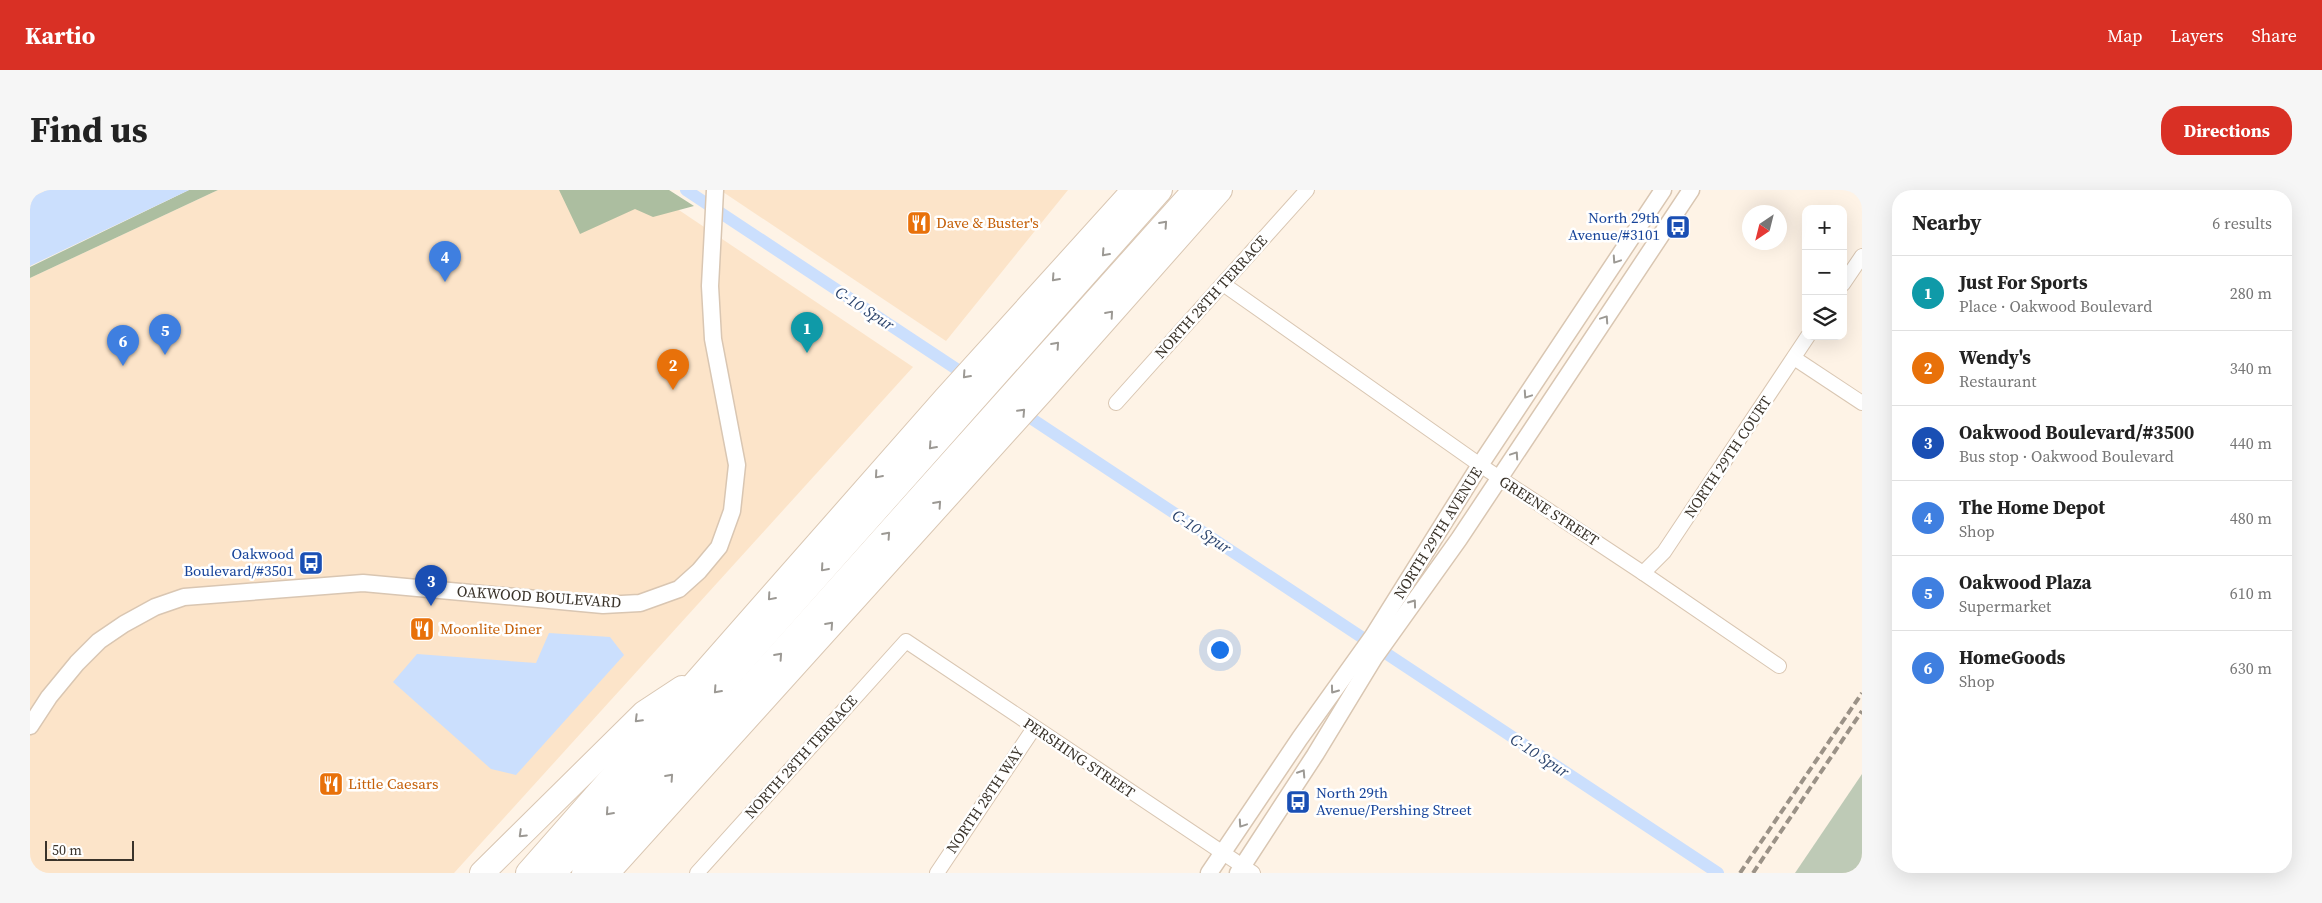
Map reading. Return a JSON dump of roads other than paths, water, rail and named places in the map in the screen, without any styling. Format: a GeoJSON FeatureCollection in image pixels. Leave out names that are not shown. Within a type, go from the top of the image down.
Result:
{"type":"FeatureCollection","features":[{"type":"Feature","properties":{"kind":"highway"},"geometry":{"type":"LineString","coordinates":[[995,360],[1134,190]]}},
{"type":"Feature","properties":{"kind":"highway"},"geometry":{"type":"LineString","coordinates":[[528,873],[706,671],[995,360],[1160,190]]}},
{"type":"Feature","properties":{"kind":"highway"},"geometry":{"type":"LineString","coordinates":[[1033,386],[1195,190]]}},
{"type":"Feature","properties":{"kind":"highway"},"geometry":{"type":"LineString","coordinates":[[584,873],[1033,386],[1168,248],[1220,190]]}},
{"type":"Feature","properties":{"kind":"highway"},"geometry":{"type":"LineString","coordinates":[[1168,248],[1196,231],[1237,190]]}},
{"type":"Feature","properties":{"kind":"highway"},"geometry":{"type":"LineString","coordinates":[[554,873],[955,404]]}},
{"type":"Feature","properties":{"kind":"highway"},"geometry":{"type":"LineString","coordinates":[[607,873],[669,805],[993,429]]}},
{"type":"Feature","properties":{"kind":"highway"},"geometry":{"type":"LineString","coordinates":[[482,873],[644,713],[706,671]]}},
{"type":"Feature","properties":{"kind":"highway"},"geometry":{"type":"LineString","coordinates":[[626,873],[669,805]]}},
{"type":"Feature","properties":{"kind":"street","name":"NORTH 28TH TERRACE"},"geometry":{"type":"LineString","coordinates":[[1116,403],[1307,190]]}},
{"type":"Feature","properties":{"kind":"street","name":"NORTH 29TH AVENUE"},"geometry":{"type":"LineString","coordinates":[[1379,639],[1480,465],[1663,190]]}},
{"type":"Feature","properties":{"kind":"street","name":"NORTH 29TH AVENUE"},"geometry":{"type":"LineString","coordinates":[[1209,873],[1300,738],[1368,654],[1500,478],[1691,190]]}},
{"type":"Feature","properties":{"kind":"street","name":"OAKWOOD BOULEVARD"},"geometry":{"type":"LineString","coordinates":[[30,726],[76,662],[100,641],[124,624],[155,607],[184,598],[363,583],[603,605],[640,603],[678,589],[700,571],[720,547],[732,511],[737,466],[713,339],[710,286],[715,191]]}},
{"type":"Feature","properties":{"kind":"street"},"geometry":{"type":"LineString","coordinates":[[1847,278],[1862,256]]}},
{"type":"Feature","properties":{"kind":"street","name":"GREENE STREET"},"geometry":{"type":"LineString","coordinates":[[1223,284],[1480,465],[1779,666]]}},
{"type":"Feature","properties":{"kind":"street","name":"NORTH 29TH COURT"},"geometry":{"type":"LineString","coordinates":[[1643,573],[1664,552],[1805,340]]}},
{"type":"Feature","properties":{"kind":"street"},"geometry":{"type":"LineString","coordinates":[[1794,358],[1862,403]]}},
{"type":"Feature","properties":{"kind":"street","name":"NORTH 28TH TERRACE"},"geometry":{"type":"LineString","coordinates":[[697,873],[906,641]]}},
{"type":"Feature","properties":{"kind":"street","name":"PERSHING STREET"},"geometry":{"type":"LineString","coordinates":[[906,641],[1222,853],[1244,871]]}},
{"type":"Feature","properties":{"kind":"street","name":"NORTH 29TH AVENUE"},"geometry":{"type":"LineString","coordinates":[[1244,871],[1368,654]]}},
{"type":"Feature","properties":{"kind":"street","name":"NORTH 28TH WAY"},"geometry":{"type":"LineString","coordinates":[[937,873],[1034,728]]}},
{"type":"Feature","properties":{"kind":"water"},"geometry":{"type":"Polygon","coordinates":[[[47,190],[189,190],[30,266],[30,198],[47,190]]]}},
{"type":"Feature","properties":{"kind":"water"},"geometry":{"type":"Polygon","coordinates":[[[549,633],[610,637],[624,655],[516,775],[491,769],[393,682],[417,654],[536,663],[549,633]]]}},
{"type":"Feature","properties":{"kind":"waterway","name":"C-10 Spur"},"geometry":{"type":"LineString","coordinates":[[686,190],[1718,873]]}},
{"type":"Feature","properties":{"kind":"railway"},"geometry":{"type":"LineString","coordinates":[[1740,873],[1862,693]]}},
{"type":"Feature","properties":{"kind":"railway"},"geometry":{"type":"LineString","coordinates":[[1753,873],[1862,711]]}},
{"type":"Feature","properties":{"kind":"place","name":"Dave & Buster's"},"geometry":{"type":"Point","coordinates":[919,223]}},
{"type":"Feature","properties":{"kind":"place","name":"North 29th Avenue/#3101"},"geometry":{"type":"Point","coordinates":[1678,227]}},
{"type":"Feature","properties":{"kind":"place","name":"The Home Depot"},"geometry":{"type":"Point","coordinates":[445,282]}},
{"type":"Feature","properties":{"kind":"place","name":"Just For Sports"},"geometry":{"type":"Point","coordinates":[807,353]}},
{"type":"Feature","properties":{"kind":"place","name":"Oakwood Plaza"},"geometry":{"type":"Point","coordinates":[165,355]}},
{"type":"Feature","properties":{"kind":"place","name":"HomeGoods"},"geometry":{"type":"Point","coordinates":[123,366]}},
{"type":"Feature","properties":{"kind":"place","name":"Wendy's"},"geometry":{"type":"Point","coordinates":[673,390]}},
{"type":"Feature","properties":{"kind":"place","name":"Oakwood Boulevard/#3501"},"geometry":{"type":"Point","coordinates":[311,563]}},
{"type":"Feature","properties":{"kind":"place","name":"Oakwood Boulevard/#3500"},"geometry":{"type":"Point","coordinates":[431,606]}},
{"type":"Feature","properties":{"kind":"place","name":"Moonlite Diner"},"geometry":{"type":"Point","coordinates":[422,629]}},
{"type":"Feature","properties":{"kind":"place","name":"Little Caesars"},"geometry":{"type":"Point","coordinates":[331,784]}},
{"type":"Feature","properties":{"kind":"place","name":"North 29th Avenue/Pershing Street"},"geometry":{"type":"Point","coordinates":[1298,802]}}]}
